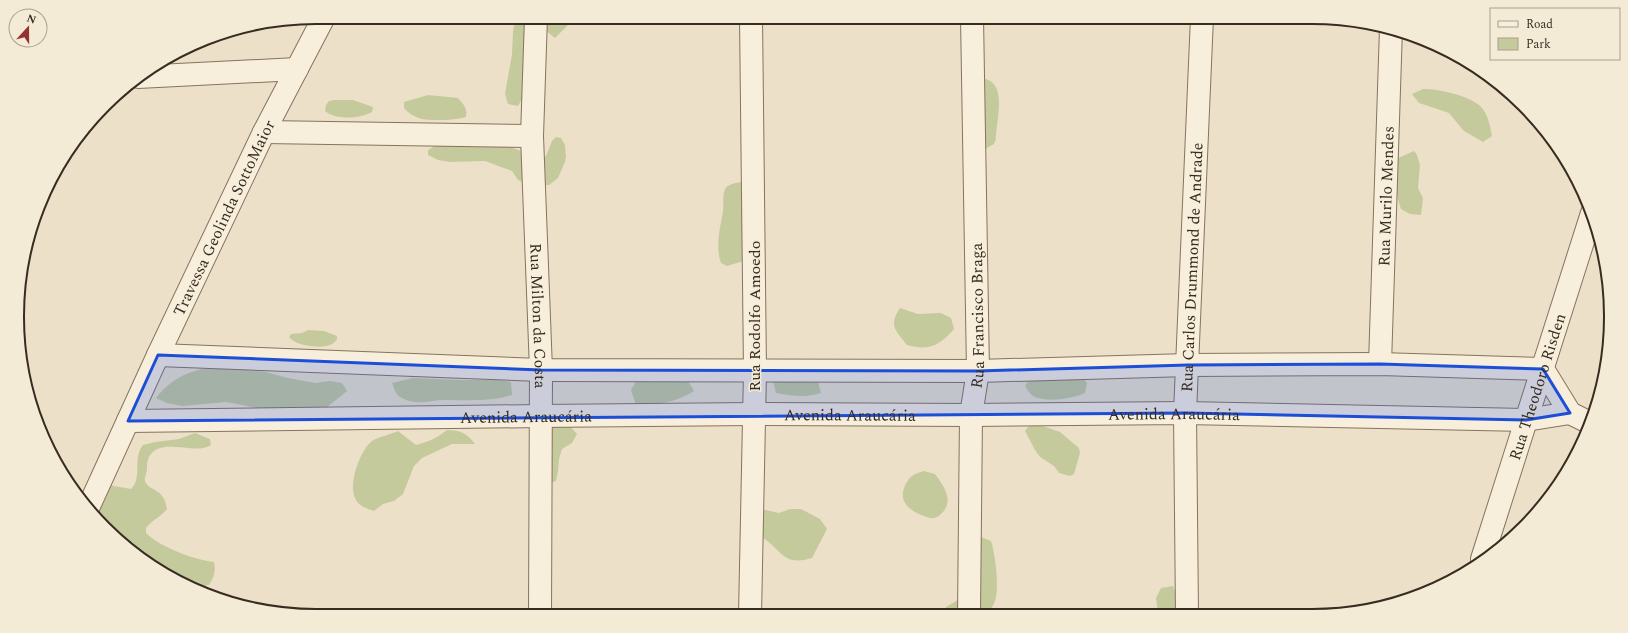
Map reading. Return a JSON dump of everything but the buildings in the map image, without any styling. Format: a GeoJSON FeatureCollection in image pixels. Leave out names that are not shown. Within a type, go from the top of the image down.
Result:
{"type":"FeatureCollection","features":[{"type":"Feature","properties":{"kind":"street","name":"Travessa Geolinda SottoMaior"},"geometry":{"type":"LineString","coordinates":[[91,502],[158,355],[264,132],[320,24]]}},
{"type":"Feature","properties":{"kind":"street","name":"Rua Milton da Costa"},"geometry":{"type":"LineString","coordinates":[[536,24],[532,136],[541,370],[540,609]]}},
{"type":"Feature","properties":{"kind":"street","name":"Rua Rodolfo Amoedo"},"geometry":{"type":"LineString","coordinates":[[750,609],[754,414],[751,24]]}},
{"type":"Feature","properties":{"kind":"street","name":"Rua Francisco Braga"},"geometry":{"type":"LineString","coordinates":[[969,609],[971,415],[978,371],[972,24]]}},
{"type":"Feature","properties":{"kind":"street","name":"Rua Carlos Drummond de Andrade"},"geometry":{"type":"LineString","coordinates":[[1187,609],[1185,413],[1202,24]]}},
{"type":"Feature","properties":{"kind":"street","name":"Rua Murilo Mendes"},"geometry":{"type":"LineString","coordinates":[[1380,364],[1391,35]]}},
{"type":"Feature","properties":{"kind":"street"},"geometry":{"type":"LineString","coordinates":[[149,76],[297,69]]}},
{"type":"Feature","properties":{"kind":"street"},"geometry":{"type":"LineString","coordinates":[[264,132],[532,136]]}},
{"type":"Feature","properties":{"kind":"street","name":"Rua Theodoro Risden"},"geometry":{"type":"LineString","coordinates":[[1484,553],[1589,224]]}},
{"type":"Feature","properties":{"kind":"street"},"geometry":{"type":"LineString","coordinates":[[158,355],[541,370],[978,371],[1188,364],[1380,364],[1543,369]]}},
{"type":"Feature","properties":{"kind":"street","name":"Avenida Araucária"},"geometry":{"type":"LineString","coordinates":[[1543,369],[1579,418]]}},
{"type":"Feature","properties":{"kind":"street","name":"Avenida Araucária"},"geometry":{"type":"LineString","coordinates":[[128,421],[754,414],[971,415],[1185,413],[1526,420],[1579,418]]}},
{"type":"Feature","properties":{"kind":"highlighted area"},"geometry":{"type":"Polygon","coordinates":[[[158,355],[541,370],[978,371],[1188,365],[1380,364],[1543,369],[1570,413],[1526,420],[1185,413],[128,421],[158,355]]]}},
{"type":"Feature","properties":{"kind":"green space"},"geometry":{"type":"Polygon","coordinates":[[[514,24],[539,24],[524,96],[518,106],[508,104],[505,94],[512,54],[514,24]]]}},
{"type":"Feature","properties":{"kind":"green space"},"geometry":{"type":"Polygon","coordinates":[[[546,24],[569,24],[555,38],[546,31],[546,24]]]}},
{"type":"Feature","properties":{"kind":"green space"},"geometry":{"type":"Polygon","coordinates":[[[982,78],[990,81],[996,87],[999,103],[996,139],[994,144],[985,149],[982,78]]]}},
{"type":"Feature","properties":{"kind":"green space"},"geometry":{"type":"Polygon","coordinates":[[[1423,89],[1452,93],[1474,101],[1485,111],[1492,136],[1483,142],[1464,131],[1449,113],[1419,103],[1412,94],[1423,89]]]}},
{"type":"Feature","properties":{"kind":"green space"},"geometry":{"type":"Polygon","coordinates":[[[428,95],[458,98],[466,109],[466,117],[447,120],[424,119],[414,116],[404,108],[404,102],[428,95]]]}},
{"type":"Feature","properties":{"kind":"green space"},"geometry":{"type":"Polygon","coordinates":[[[353,100],[373,107],[372,112],[361,116],[348,118],[335,116],[325,111],[326,105],[329,101],[353,100]]]}},
{"type":"Feature","properties":{"kind":"green space"},"geometry":{"type":"Polygon","coordinates":[[[556,137],[561,138],[565,145],[566,156],[558,178],[549,185],[528,185],[518,180],[512,171],[485,161],[450,162],[438,160],[428,155],[428,150],[443,141],[498,142],[541,159],[546,156],[552,141],[556,137]]]}},
{"type":"Feature","properties":{"kind":"green space"},"geometry":{"type":"Polygon","coordinates":[[[1414,151],[1420,165],[1418,188],[1423,198],[1421,215],[1410,214],[1401,209],[1395,183],[1395,170],[1398,158],[1414,151]]]}},
{"type":"Feature","properties":{"kind":"green space"},"geometry":{"type":"Polygon","coordinates":[[[741,182],[746,183],[747,260],[727,266],[721,263],[718,250],[724,194],[725,189],[728,186],[741,182]]]}},
{"type":"Feature","properties":{"kind":"green space"},"geometry":{"type":"Polygon","coordinates":[[[900,308],[918,314],[941,313],[951,318],[954,329],[944,340],[933,346],[914,347],[907,345],[897,332],[894,323],[896,314],[900,308]]]}},
{"type":"Feature","properties":{"kind":"green space"},"geometry":{"type":"Polygon","coordinates":[[[308,330],[324,331],[337,336],[337,339],[330,345],[314,347],[297,343],[289,337],[291,334],[302,333],[308,330]]]}},
{"type":"Feature","properties":{"kind":"green space"},"geometry":{"type":"Polygon","coordinates":[[[219,367],[266,372],[315,383],[330,381],[342,383],[347,391],[321,412],[262,409],[226,402],[182,406],[167,403],[156,398],[169,384],[184,375],[201,369],[219,367]]]}},
{"type":"Feature","properties":{"kind":"green space"},"geometry":{"type":"Polygon","coordinates":[[[1077,370],[1087,383],[1085,393],[1080,395],[1051,400],[1044,399],[1033,396],[1025,386],[1031,377],[1077,370]]]}},
{"type":"Feature","properties":{"kind":"green space"},"geometry":{"type":"Polygon","coordinates":[[[643,374],[688,381],[694,391],[673,400],[636,405],[631,390],[636,381],[643,374]]]}},
{"type":"Feature","properties":{"kind":"green space"},"geometry":{"type":"Polygon","coordinates":[[[413,378],[498,380],[511,382],[512,395],[488,400],[441,400],[415,402],[399,396],[396,393],[392,383],[413,378]]]}},
{"type":"Feature","properties":{"kind":"green space"},"geometry":{"type":"Polygon","coordinates":[[[808,380],[818,382],[821,393],[810,396],[799,396],[776,393],[773,381],[808,380]]]}},
{"type":"Feature","properties":{"kind":"green space"},"geometry":{"type":"Polygon","coordinates":[[[1034,423],[1060,432],[1079,448],[1080,453],[1074,474],[1070,476],[1059,473],[1054,466],[1040,457],[1025,431],[1034,423]]]}},
{"type":"Feature","properties":{"kind":"green space"},"geometry":{"type":"Polygon","coordinates":[[[569,425],[577,434],[572,443],[562,449],[556,481],[546,484],[549,427],[569,425]]]}},
{"type":"Feature","properties":{"kind":"green space"},"geometry":{"type":"Polygon","coordinates":[[[447,430],[463,433],[475,444],[452,444],[422,458],[414,466],[403,494],[394,501],[383,504],[374,511],[357,502],[353,486],[356,469],[363,452],[372,441],[398,431],[416,445],[424,443],[447,430]]]}},
{"type":"Feature","properties":{"kind":"green space"},"geometry":{"type":"Polygon","coordinates":[[[195,433],[210,439],[211,445],[196,449],[170,447],[162,448],[154,451],[149,457],[145,481],[150,487],[160,493],[167,509],[148,525],[146,528],[146,533],[160,543],[178,552],[197,559],[214,562],[215,571],[213,577],[209,585],[204,586],[170,570],[138,549],[94,506],[109,485],[131,489],[135,484],[138,456],[143,445],[179,439],[195,433]]]}},
{"type":"Feature","properties":{"kind":"green space"},"geometry":{"type":"Polygon","coordinates":[[[924,471],[935,474],[946,492],[948,502],[946,507],[941,514],[934,518],[921,515],[909,508],[903,497],[904,488],[907,481],[917,473],[924,471]]]}},
{"type":"Feature","properties":{"kind":"green space"},"geometry":{"type":"Polygon","coordinates":[[[757,508],[779,513],[790,509],[801,509],[820,519],[827,529],[812,558],[793,560],[787,558],[765,539],[757,535],[757,508]]]}},
{"type":"Feature","properties":{"kind":"green space"},"geometry":{"type":"Polygon","coordinates":[[[981,537],[991,541],[994,553],[997,585],[997,592],[993,606],[991,609],[945,609],[966,595],[974,546],[981,537]]]}},
{"type":"Feature","properties":{"kind":"green space"},"geometry":{"type":"Polygon","coordinates":[[[1173,586],[1177,596],[1179,609],[1157,609],[1156,598],[1161,588],[1173,586]]]}}]}
